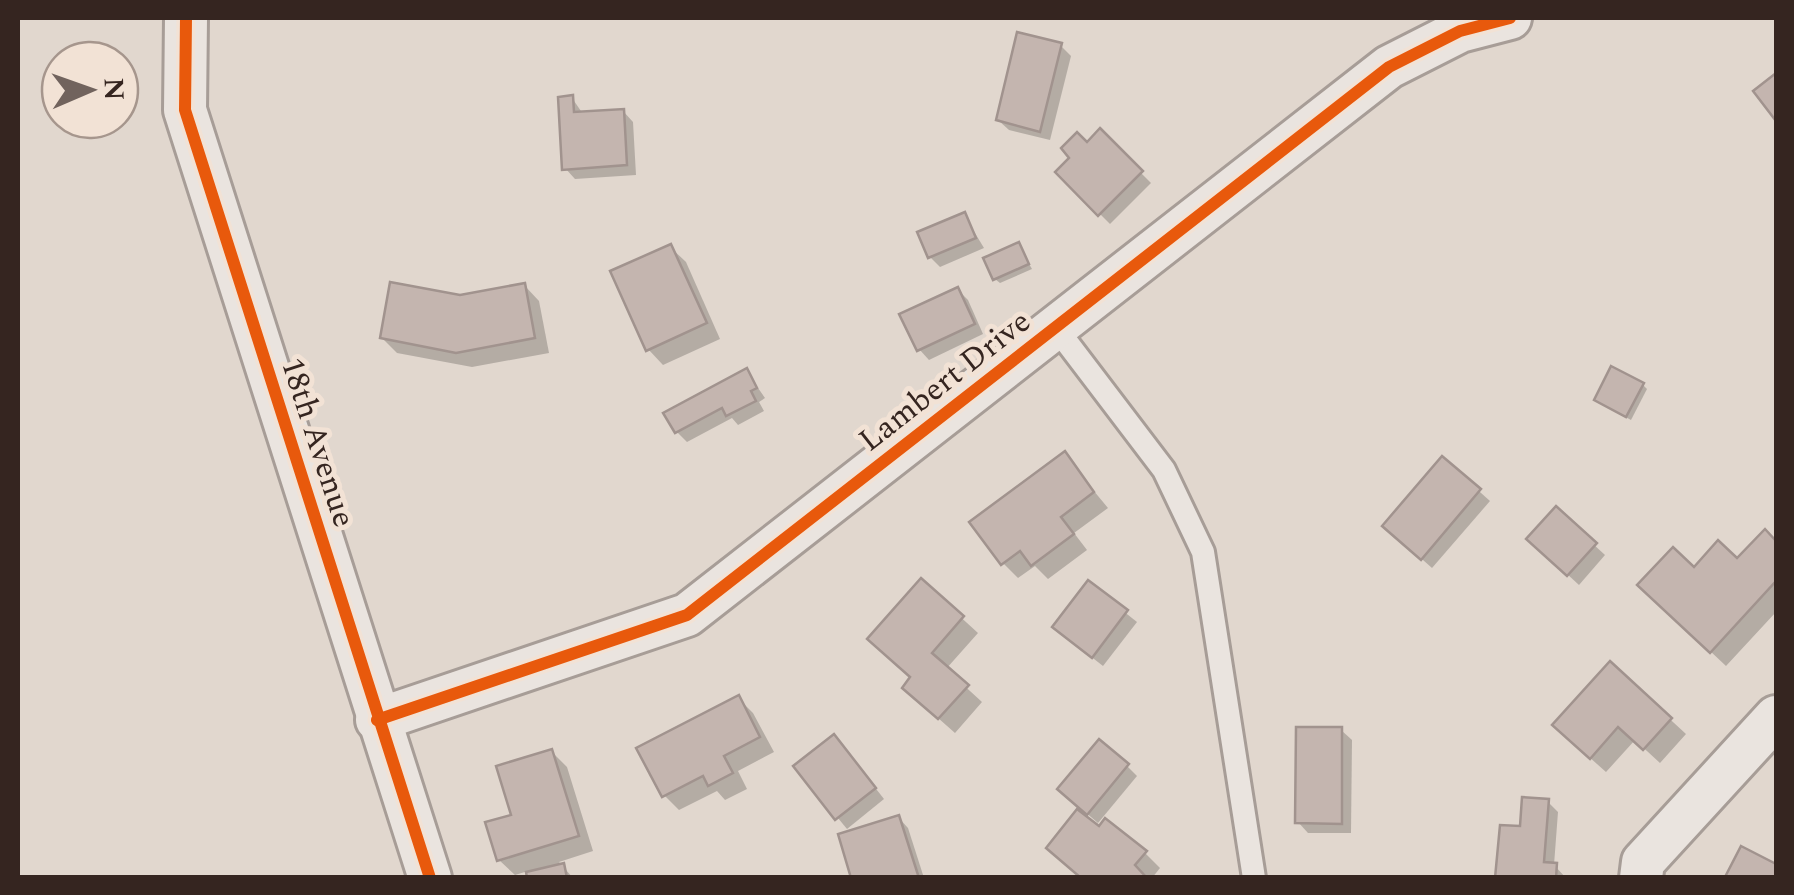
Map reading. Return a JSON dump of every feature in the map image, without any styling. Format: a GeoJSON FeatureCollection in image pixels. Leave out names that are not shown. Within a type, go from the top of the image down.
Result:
{"type":"FeatureCollection","features":[{"type":"Feature","properties":{"kind":"street","name":"18th Avenue"},"geometry":{"type":"LineString","coordinates":[[186,18],[185,110],[430,878]]}},
{"type":"Feature","properties":{"kind":"street","name":"Lambert Drive"},"geometry":{"type":"LineString","coordinates":[[378,720],[687,615],[1389,67],[1460,31],[1510,18]]}},
{"type":"Feature","properties":{"kind":"street"},"geometry":{"type":"LineString","coordinates":[[1641,878],[1643,862],[1776,718]]}},
{"type":"Feature","properties":{"kind":"lane"},"geometry":{"type":"LineString","coordinates":[[1056,328],[1164,470],[1202,552],[1254,878]]}},
{"type":"Feature","properties":{"kind":"building"},"geometry":{"type":"Polygon","coordinates":[[[1017,32],[1062,43],[1040,132],[996,120],[1017,32]]]}},
{"type":"Feature","properties":{"kind":"building"},"geometry":{"type":"Polygon","coordinates":[[[1776,73],[1776,121],[1753,91],[1776,73]]]}},
{"type":"Feature","properties":{"kind":"building"},"geometry":{"type":"Polygon","coordinates":[[[573,95],[574,112],[624,109],[627,165],[562,170],[558,97],[573,95]]]}},
{"type":"Feature","properties":{"kind":"building"},"geometry":{"type":"Polygon","coordinates":[[[1100,128],[1143,171],[1098,216],[1055,172],[1069,158],[1061,148],[1077,132],[1087,142],[1100,128]]]}},
{"type":"Feature","properties":{"kind":"building"},"geometry":{"type":"Polygon","coordinates":[[[965,212],[976,238],[928,258],[917,232],[965,212]]]}},
{"type":"Feature","properties":{"kind":"building"},"geometry":{"type":"Polygon","coordinates":[[[1019,242],[1029,264],[993,280],[983,258],[1019,242]]]}},
{"type":"Feature","properties":{"kind":"building"},"geometry":{"type":"Polygon","coordinates":[[[671,244],[707,323],[646,351],[610,271],[671,244]]]}},
{"type":"Feature","properties":{"kind":"building"},"geometry":{"type":"Polygon","coordinates":[[[390,282],[460,295],[525,283],[535,338],[456,353],[380,338],[390,282]]]}},
{"type":"Feature","properties":{"kind":"building"},"geometry":{"type":"Polygon","coordinates":[[[958,287],[975,324],[917,351],[899,314],[958,287]]]}},
{"type":"Feature","properties":{"kind":"building"},"geometry":{"type":"Polygon","coordinates":[[[1611,366],[1644,383],[1626,417],[1594,400],[1611,366]]]}},
{"type":"Feature","properties":{"kind":"building"},"geometry":{"type":"Polygon","coordinates":[[[747,368],[757,388],[751,391],[756,401],[726,416],[722,408],[675,433],[663,413],[747,368]]]}},
{"type":"Feature","properties":{"kind":"building"},"geometry":{"type":"Polygon","coordinates":[[[1065,451],[1094,492],[1061,517],[1074,534],[1031,566],[1020,551],[1001,565],[969,522],[1065,451]]]}},
{"type":"Feature","properties":{"kind":"building"},"geometry":{"type":"Polygon","coordinates":[[[1442,456],[1481,489],[1421,560],[1382,526],[1442,456]]]}},
{"type":"Feature","properties":{"kind":"building"},"geometry":{"type":"Polygon","coordinates":[[[1556,506],[1597,543],[1567,576],[1526,539],[1556,506]]]}},
{"type":"Feature","properties":{"kind":"building"},"geometry":{"type":"Polygon","coordinates":[[[1765,529],[1776,541],[1776,581],[1710,653],[1637,585],[1673,547],[1694,567],[1718,540],[1737,558],[1765,529]]]}},
{"type":"Feature","properties":{"kind":"building"},"geometry":{"type":"Polygon","coordinates":[[[921,578],[964,616],[932,653],[969,685],[938,719],[902,688],[910,677],[867,639],[921,578]]]}},
{"type":"Feature","properties":{"kind":"building"},"geometry":{"type":"Polygon","coordinates":[[[1088,580],[1128,610],[1092,658],[1052,627],[1088,580]]]}},
{"type":"Feature","properties":{"kind":"building"},"geometry":{"type":"Polygon","coordinates":[[[1610,661],[1672,718],[1643,750],[1618,727],[1590,759],[1552,725],[1610,661]]]}},
{"type":"Feature","properties":{"kind":"building"},"geometry":{"type":"Polygon","coordinates":[[[739,695],[760,737],[724,756],[733,773],[708,786],[703,776],[662,797],[636,748],[739,695]]]}},
{"type":"Feature","properties":{"kind":"building"},"geometry":{"type":"Polygon","coordinates":[[[1296,727],[1342,727],[1342,824],[1295,823],[1296,727]]]}},
{"type":"Feature","properties":{"kind":"building"},"geometry":{"type":"Polygon","coordinates":[[[834,734],[876,788],[835,820],[793,766],[834,734]]]}},
{"type":"Feature","properties":{"kind":"building"},"geometry":{"type":"Polygon","coordinates":[[[1099,739],[1129,764],[1087,815],[1057,789],[1099,739]]]}},
{"type":"Feature","properties":{"kind":"building"},"geometry":{"type":"Polygon","coordinates":[[[552,749],[579,836],[497,861],[485,822],[511,815],[496,766],[552,749]]]}},
{"type":"Feature","properties":{"kind":"building"},"geometry":{"type":"Polygon","coordinates":[[[1522,797],[1549,799],[1544,862],[1557,863],[1556,878],[1495,878],[1500,825],[1520,826],[1522,797]]]}},
{"type":"Feature","properties":{"kind":"building"},"geometry":{"type":"Polygon","coordinates":[[[1077,809],[1099,826],[1105,818],[1147,851],[1135,865],[1147,878],[1081,878],[1046,848],[1077,809]]]}},
{"type":"Feature","properties":{"kind":"building"},"geometry":{"type":"Polygon","coordinates":[[[899,815],[919,878],[851,878],[838,834],[899,815]]]}},
{"type":"Feature","properties":{"kind":"building"},"geometry":{"type":"Polygon","coordinates":[[[1741,846],[1776,864],[1776,878],[1725,877],[1741,846]]]}},
{"type":"Feature","properties":{"kind":"building"},"geometry":{"type":"Polygon","coordinates":[[[564,863],[567,878],[527,878],[526,872],[564,863]]]}},
{"type":"Feature","properties":{"kind":"cycle path"},"geometry":{"type":"LineString","coordinates":[[186,18],[185,110],[430,878]]}},
{"type":"Feature","properties":{"kind":"cycle path"},"geometry":{"type":"LineString","coordinates":[[377,720],[687,615],[1389,67],[1460,31],[1510,18]]}}]}
